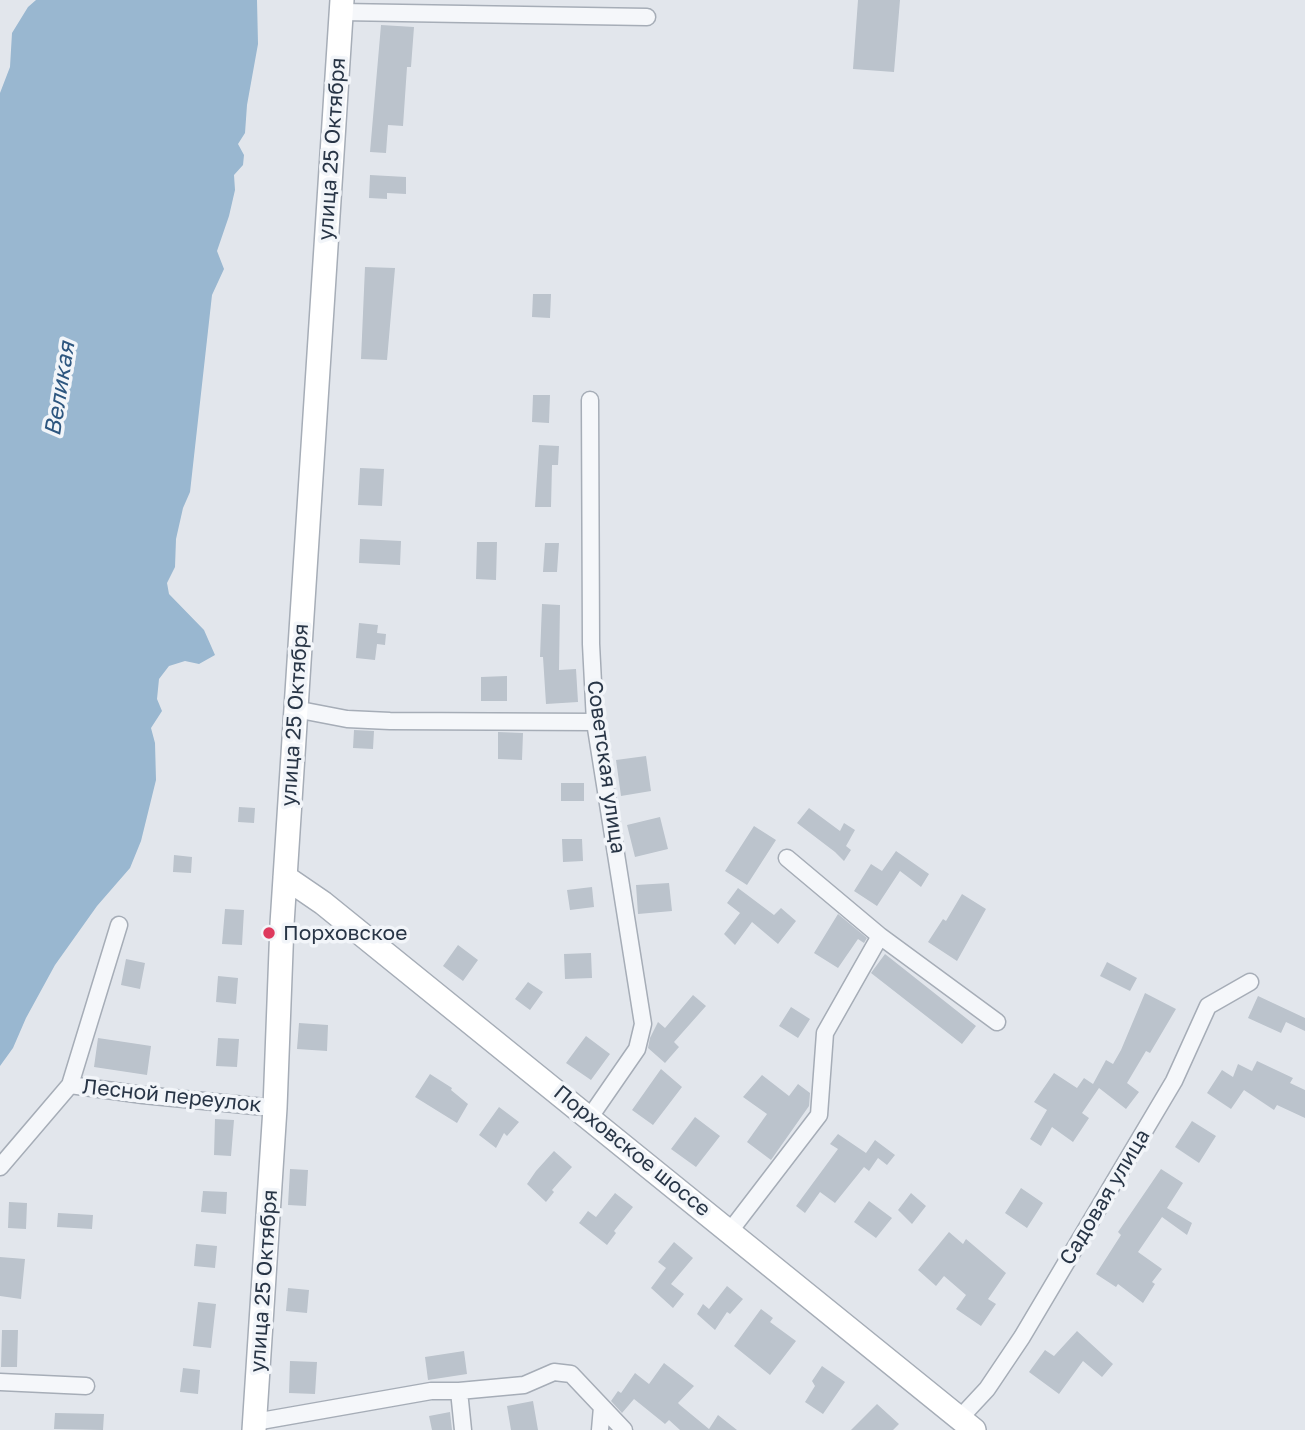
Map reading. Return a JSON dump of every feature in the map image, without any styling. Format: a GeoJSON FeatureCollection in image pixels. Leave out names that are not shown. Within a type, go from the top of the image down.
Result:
{"type":"FeatureCollection","features":[{"type":"Feature","properties":{"kind":"main road","name":"улица 25 Октября"},"geometry":{"type":"LineString","coordinates":[[255,1426],[275,1108],[295,709],[342,6]]}},
{"type":"Feature","properties":{"kind":"main road","name":"Порховское шоссе"},"geometry":{"type":"LineString","coordinates":[[285,877],[323,903],[590,1117],[967,1424]]}},
{"type":"Feature","properties":{"kind":"street"},"geometry":{"type":"LineString","coordinates":[[342,6],[647,17]]}},
{"type":"Feature","properties":{"kind":"street","name":"Советская улица"},"geometry":{"type":"LineString","coordinates":[[590,400],[591,644],[596,722],[643,1024],[637,1049],[590,1117]]}},
{"type":"Feature","properties":{"kind":"street"},"geometry":{"type":"LineString","coordinates":[[295,709],[347,719],[390,721],[596,722]]}},
{"type":"Feature","properties":{"kind":"street"},"geometry":{"type":"LineString","coordinates":[[787,858],[880,936],[997,1022]]}},
{"type":"Feature","properties":{"kind":"street","name":"Лесной переулок"},"geometry":{"type":"LineString","coordinates":[[0,1167],[70,1085],[119,925]]}},
{"type":"Feature","properties":{"kind":"street"},"geometry":{"type":"LineString","coordinates":[[730,1231],[819,1115],[825,1033],[880,936]]}},
{"type":"Feature","properties":{"kind":"street","name":"Садовая улица"},"geometry":{"type":"LineString","coordinates":[[967,1424],[1022,1337],[1174,1081],[1208,1006],[1251,982]]}},
{"type":"Feature","properties":{"kind":"street","name":"Лесной переулок"},"geometry":{"type":"LineString","coordinates":[[70,1085],[275,1108]]}},
{"type":"Feature","properties":{"kind":"street"},"geometry":{"type":"LineString","coordinates":[[255,1426],[431,1391],[524,1385],[554,1372],[571,1374],[624,1430]]}},
{"type":"Feature","properties":{"kind":"street"},"geometry":{"type":"LineString","coordinates":[[0,1382],[86,1387]]}},
{"type":"Feature","properties":{"kind":"street"},"geometry":{"type":"LineString","coordinates":[[459,1391],[463,1430]]}},
{"type":"Feature","properties":{"kind":"street"},"geometry":{"type":"LineString","coordinates":[[600,1430],[602,1407]]}},
{"type":"Feature","properties":{"kind":"water","name":"Великая"},"geometry":{"type":"Polygon","coordinates":[[[36,0],[257,0],[258,44],[245,133],[238,144],[244,155],[243,165],[234,175],[235,190],[217,251],[224,269],[212,295],[190,492],[183,508],[176,539],[175,567],[167,583],[169,594],[204,630],[215,655],[199,664],[185,661],[169,666],[159,679],[157,699],[162,711],[151,728],[155,743],[156,780],[141,841],[130,868],[97,906],[55,965],[13,1048],[0,1066],[0,93],[10,67],[12,33],[28,7],[36,0]]]}},
{"type":"Feature","properties":{"kind":"building"},"geometry":{"type":"Polygon","coordinates":[[[858,0],[900,0],[894,72],[853,69],[858,0]]]}},
{"type":"Feature","properties":{"kind":"building"},"geometry":{"type":"Polygon","coordinates":[[[381,25],[414,27],[411,67],[407,67],[403,126],[388,125],[386,153],[370,152],[381,25]]]}},
{"type":"Feature","properties":{"kind":"building"},"geometry":{"type":"Polygon","coordinates":[[[370,175],[406,177],[406,194],[387,193],[387,199],[369,198],[370,175]]]}},
{"type":"Feature","properties":{"kind":"building"},"geometry":{"type":"Polygon","coordinates":[[[365,267],[395,268],[387,360],[361,359],[365,267]]]}},
{"type":"Feature","properties":{"kind":"building"},"geometry":{"type":"Polygon","coordinates":[[[533,294],[551,294],[550,318],[532,317],[533,294]]]}},
{"type":"Feature","properties":{"kind":"building"},"geometry":{"type":"Polygon","coordinates":[[[533,395],[550,395],[549,423],[532,422],[533,395]]]}},
{"type":"Feature","properties":{"kind":"building"},"geometry":{"type":"Polygon","coordinates":[[[539,445],[559,446],[558,465],[552,465],[551,507],[535,507],[539,445]]]}},
{"type":"Feature","properties":{"kind":"building"},"geometry":{"type":"Polygon","coordinates":[[[360,468],[384,469],[382,506],[358,505],[360,468]]]}},
{"type":"Feature","properties":{"kind":"building"},"geometry":{"type":"Polygon","coordinates":[[[360,539],[401,541],[400,565],[359,563],[360,539]]]}},
{"type":"Feature","properties":{"kind":"building"},"geometry":{"type":"Polygon","coordinates":[[[477,542],[497,542],[496,580],[476,579],[477,542]]]}},
{"type":"Feature","properties":{"kind":"building"},"geometry":{"type":"Polygon","coordinates":[[[545,543],[559,543],[557,572],[543,572],[545,543]]]}},
{"type":"Feature","properties":{"kind":"building"},"geometry":{"type":"Polygon","coordinates":[[[542,604],[560,605],[559,670],[576,669],[578,702],[546,704],[543,657],[540,657],[542,604]]]}},
{"type":"Feature","properties":{"kind":"building"},"geometry":{"type":"Polygon","coordinates":[[[359,623],[378,625],[377,633],[386,634],[385,645],[377,644],[375,660],[356,658],[359,623]]]}},
{"type":"Feature","properties":{"kind":"building"},"geometry":{"type":"Polygon","coordinates":[[[507,676],[507,701],[481,701],[481,677],[507,676]]]}},
{"type":"Feature","properties":{"kind":"building"},"geometry":{"type":"Polygon","coordinates":[[[354,730],[374,731],[373,749],[353,748],[354,730]]]}},
{"type":"Feature","properties":{"kind":"building"},"geometry":{"type":"Polygon","coordinates":[[[498,732],[523,733],[522,760],[498,759],[498,732]]]}},
{"type":"Feature","properties":{"kind":"building"},"geometry":{"type":"Polygon","coordinates":[[[646,756],[651,791],[621,796],[616,760],[646,756]]]}},
{"type":"Feature","properties":{"kind":"building"},"geometry":{"type":"Polygon","coordinates":[[[561,783],[584,783],[584,801],[561,801],[561,783]]]}},
{"type":"Feature","properties":{"kind":"building"},"geometry":{"type":"Polygon","coordinates":[[[239,807],[255,808],[254,823],[238,822],[239,807]]]}},
{"type":"Feature","properties":{"kind":"building"},"geometry":{"type":"Polygon","coordinates":[[[809,808],[840,831],[844,823],[855,830],[846,846],[851,850],[844,861],[797,823],[809,808]]]}},
{"type":"Feature","properties":{"kind":"building"},"geometry":{"type":"Polygon","coordinates":[[[660,817],[668,849],[635,857],[627,825],[660,817]]]}},
{"type":"Feature","properties":{"kind":"building"},"geometry":{"type":"Polygon","coordinates":[[[754,826],[776,840],[747,885],[725,871],[754,826]]]}},
{"type":"Feature","properties":{"kind":"building"},"geometry":{"type":"Polygon","coordinates":[[[562,839],[582,839],[583,861],[563,862],[562,839]]]}},
{"type":"Feature","properties":{"kind":"building"},"geometry":{"type":"Polygon","coordinates":[[[896,851],[929,874],[921,887],[900,871],[877,906],[854,891],[871,864],[882,871],[896,851]]]}},
{"type":"Feature","properties":{"kind":"building"},"geometry":{"type":"Polygon","coordinates":[[[174,855],[192,857],[191,873],[173,872],[174,855]]]}},
{"type":"Feature","properties":{"kind":"building"},"geometry":{"type":"Polygon","coordinates":[[[669,883],[672,911],[638,914],[636,885],[669,883]]]}},
{"type":"Feature","properties":{"kind":"building"},"geometry":{"type":"Polygon","coordinates":[[[592,887],[594,907],[570,910],[567,890],[592,887]]]}},
{"type":"Feature","properties":{"kind":"building"},"geometry":{"type":"Polygon","coordinates":[[[738,888],[774,915],[781,908],[796,921],[778,944],[752,922],[735,945],[724,934],[740,913],[727,903],[738,888]]]}},
{"type":"Feature","properties":{"kind":"building"},"geometry":{"type":"Polygon","coordinates":[[[962,894],[986,909],[957,961],[928,942],[943,919],[946,921],[962,894]]]}},
{"type":"Feature","properties":{"kind":"building"},"geometry":{"type":"Polygon","coordinates":[[[225,909],[244,910],[242,945],[222,944],[225,909]]]}},
{"type":"Feature","properties":{"kind":"building"},"geometry":{"type":"Polygon","coordinates":[[[838,914],[867,938],[864,943],[858,939],[838,968],[814,953],[838,914]]]}},
{"type":"Feature","properties":{"kind":"building"},"geometry":{"type":"Polygon","coordinates":[[[458,945],[478,960],[463,981],[443,966],[458,945]]]}},
{"type":"Feature","properties":{"kind":"building"},"geometry":{"type":"Polygon","coordinates":[[[591,953],[592,978],[565,979],[564,954],[591,953]]]}},
{"type":"Feature","properties":{"kind":"building"},"geometry":{"type":"Polygon","coordinates":[[[885,954],[976,1026],[962,1044],[871,973],[885,954]]]}},
{"type":"Feature","properties":{"kind":"building"},"geometry":{"type":"Polygon","coordinates":[[[126,959],[145,963],[140,989],[121,985],[126,959]]]}},
{"type":"Feature","properties":{"kind":"building"},"geometry":{"type":"Polygon","coordinates":[[[1107,962],[1137,978],[1130,991],[1100,976],[1107,962]]]}},
{"type":"Feature","properties":{"kind":"building"},"geometry":{"type":"Polygon","coordinates":[[[218,976],[238,978],[236,1004],[216,1002],[218,976]]]}},
{"type":"Feature","properties":{"kind":"building"},"geometry":{"type":"Polygon","coordinates":[[[528,982],[543,992],[530,1010],[515,999],[528,982]]]}},
{"type":"Feature","properties":{"kind":"building"},"geometry":{"type":"Polygon","coordinates":[[[1145,993],[1176,1009],[1150,1053],[1146,1051],[1127,1083],[1139,1092],[1126,1109],[1099,1088],[1082,1113],[1089,1118],[1073,1142],[1052,1127],[1041,1146],[1030,1139],[1047,1110],[1034,1102],[1054,1073],[1077,1088],[1084,1078],[1093,1084],[1106,1060],[1113,1064],[1121,1050],[1145,993]]]}},
{"type":"Feature","properties":{"kind":"building"},"geometry":{"type":"Polygon","coordinates":[[[693,995],[706,1006],[674,1042],[679,1047],[665,1063],[648,1048],[650,1038],[658,1022],[665,1028],[693,995]]]}},
{"type":"Feature","properties":{"kind":"building"},"geometry":{"type":"Polygon","coordinates":[[[1258,996],[1305,1018],[1305,1031],[1286,1022],[1281,1033],[1248,1018],[1258,996]]]}},
{"type":"Feature","properties":{"kind":"building"},"geometry":{"type":"Polygon","coordinates":[[[791,1007],[810,1019],[798,1038],[779,1026],[791,1007]]]}},
{"type":"Feature","properties":{"kind":"building"},"geometry":{"type":"Polygon","coordinates":[[[299,1023],[328,1025],[327,1051],[297,1049],[299,1023]]]}},
{"type":"Feature","properties":{"kind":"building"},"geometry":{"type":"Polygon","coordinates":[[[586,1036],[610,1054],[591,1080],[566,1063],[586,1036]]]}},
{"type":"Feature","properties":{"kind":"building"},"geometry":{"type":"Polygon","coordinates":[[[98,1038],[151,1046],[147,1075],[94,1067],[98,1038]]]}},
{"type":"Feature","properties":{"kind":"building"},"geometry":{"type":"Polygon","coordinates":[[[218,1038],[239,1039],[237,1067],[216,1066],[218,1038]]]}},
{"type":"Feature","properties":{"kind":"building"},"geometry":{"type":"Polygon","coordinates":[[[1257,1061],[1293,1078],[1290,1083],[1305,1090],[1305,1118],[1277,1105],[1274,1110],[1244,1090],[1231,1109],[1207,1093],[1222,1070],[1233,1077],[1238,1064],[1252,1071],[1257,1061]]]}},
{"type":"Feature","properties":{"kind":"building"},"geometry":{"type":"Polygon","coordinates":[[[661,1069],[682,1087],[653,1125],[632,1110],[661,1069]]]}},
{"type":"Feature","properties":{"kind":"building"},"geometry":{"type":"Polygon","coordinates":[[[430,1074],[452,1088],[451,1090],[468,1104],[457,1123],[415,1097],[430,1074]]]}},
{"type":"Feature","properties":{"kind":"building"},"geometry":{"type":"Polygon","coordinates":[[[762,1075],[789,1096],[798,1084],[810,1093],[809,1106],[771,1160],[747,1142],[767,1114],[743,1097],[762,1075]]]}},
{"type":"Feature","properties":{"kind":"building"},"geometry":{"type":"Polygon","coordinates":[[[499,1107],[519,1122],[507,1136],[504,1133],[496,1148],[479,1135],[499,1107]]]}},
{"type":"Feature","properties":{"kind":"building"},"geometry":{"type":"Polygon","coordinates":[[[695,1117],[720,1136],[696,1167],[671,1149],[695,1117]]]}},
{"type":"Feature","properties":{"kind":"building"},"geometry":{"type":"Polygon","coordinates":[[[215,1119],[234,1120],[231,1156],[214,1155],[215,1119]]]}},
{"type":"Feature","properties":{"kind":"building"},"geometry":{"type":"Polygon","coordinates":[[[1192,1121],[1216,1136],[1199,1163],[1175,1147],[1192,1121]]]}},
{"type":"Feature","properties":{"kind":"building"},"geometry":{"type":"Polygon","coordinates":[[[838,1134],[866,1153],[875,1140],[895,1155],[887,1165],[878,1158],[869,1171],[864,1167],[835,1203],[820,1192],[805,1213],[796,1206],[838,1149],[830,1144],[838,1134]]]}},
{"type":"Feature","properties":{"kind":"building"},"geometry":{"type":"Polygon","coordinates":[[[554,1151],[572,1167],[552,1190],[554,1192],[546,1202],[527,1184],[554,1151]]]}},
{"type":"Feature","properties":{"kind":"building"},"geometry":{"type":"Polygon","coordinates":[[[290,1169],[308,1170],[306,1206],[288,1205],[290,1169]]]}},
{"type":"Feature","properties":{"kind":"building"},"geometry":{"type":"Polygon","coordinates":[[[1161,1169],[1183,1183],[1167,1208],[1192,1223],[1187,1235],[1162,1217],[1138,1252],[1162,1269],[1152,1282],[1155,1284],[1143,1303],[1118,1284],[1116,1287],[1096,1274],[1121,1235],[1118,1232],[1161,1169]]]}},
{"type":"Feature","properties":{"kind":"building"},"geometry":{"type":"Polygon","coordinates":[[[1021,1188],[1043,1203],[1027,1228],[1005,1213],[1021,1188]]]}},
{"type":"Feature","properties":{"kind":"building"},"geometry":{"type":"Polygon","coordinates":[[[203,1191],[227,1192],[226,1214],[201,1212],[203,1191]]]}},
{"type":"Feature","properties":{"kind":"building"},"geometry":{"type":"Polygon","coordinates":[[[615,1193],[633,1207],[614,1231],[616,1233],[607,1245],[579,1223],[588,1211],[596,1217],[615,1193]]]}},
{"type":"Feature","properties":{"kind":"building"},"geometry":{"type":"Polygon","coordinates":[[[911,1193],[926,1206],[912,1224],[898,1210],[911,1193]]]}},
{"type":"Feature","properties":{"kind":"building"},"geometry":{"type":"Polygon","coordinates":[[[869,1201],[892,1218],[876,1238],[854,1222],[869,1201]]]}},
{"type":"Feature","properties":{"kind":"building"},"geometry":{"type":"Polygon","coordinates":[[[9,1202],[27,1203],[26,1229],[8,1228],[9,1202]]]}},
{"type":"Feature","properties":{"kind":"building"},"geometry":{"type":"Polygon","coordinates":[[[58,1213],[93,1215],[92,1229],[57,1227],[58,1213]]]}},
{"type":"Feature","properties":{"kind":"building"},"geometry":{"type":"Polygon","coordinates":[[[949,1232],[963,1244],[966,1239],[1006,1273],[988,1299],[996,1304],[981,1326],[956,1309],[966,1295],[944,1276],[936,1286],[918,1270],[949,1232]]]}},
{"type":"Feature","properties":{"kind":"building"},"geometry":{"type":"Polygon","coordinates":[[[674,1242],[693,1258],[671,1284],[684,1294],[673,1308],[651,1288],[666,1268],[658,1262],[674,1242]]]}},
{"type":"Feature","properties":{"kind":"building"},"geometry":{"type":"Polygon","coordinates":[[[196,1244],[217,1246],[215,1268],[194,1266],[196,1244]]]}},
{"type":"Feature","properties":{"kind":"building"},"geometry":{"type":"Polygon","coordinates":[[[0,1257],[25,1259],[21,1299],[0,1296],[0,1257]]]}},
{"type":"Feature","properties":{"kind":"building"},"geometry":{"type":"Polygon","coordinates":[[[727,1286],[743,1299],[730,1314],[727,1312],[715,1330],[697,1314],[703,1304],[709,1309],[727,1286]]]}},
{"type":"Feature","properties":{"kind":"building"},"geometry":{"type":"Polygon","coordinates":[[[288,1288],[309,1290],[307,1313],[286,1311],[288,1288]]]}},
{"type":"Feature","properties":{"kind":"building"},"geometry":{"type":"Polygon","coordinates":[[[198,1302],[216,1304],[211,1348],[193,1346],[198,1302]]]}},
{"type":"Feature","properties":{"kind":"building"},"geometry":{"type":"Polygon","coordinates":[[[761,1309],[773,1318],[770,1322],[796,1341],[770,1375],[734,1346],[761,1309]]]}},
{"type":"Feature","properties":{"kind":"building"},"geometry":{"type":"Polygon","coordinates":[[[2,1330],[18,1330],[17,1367],[1,1367],[2,1330]]]}},
{"type":"Feature","properties":{"kind":"building"},"geometry":{"type":"Polygon","coordinates":[[[1077,1331],[1113,1364],[1102,1377],[1083,1361],[1059,1394],[1029,1372],[1045,1350],[1054,1356],[1077,1331]]]}},
{"type":"Feature","properties":{"kind":"building"},"geometry":{"type":"Polygon","coordinates":[[[464,1351],[467,1374],[428,1380],[425,1357],[464,1351]]]}},
{"type":"Feature","properties":{"kind":"building"},"geometry":{"type":"Polygon","coordinates":[[[290,1361],[317,1362],[315,1394],[289,1393],[290,1361]]]}},
{"type":"Feature","properties":{"kind":"building"},"geometry":{"type":"Polygon","coordinates":[[[664,1363],[694,1386],[678,1403],[680,1405],[709,1429],[718,1415],[737,1430],[680,1430],[669,1420],[665,1424],[634,1399],[622,1413],[611,1401],[618,1391],[621,1393],[635,1373],[649,1384],[664,1363]]]}},
{"type":"Feature","properties":{"kind":"building"},"geometry":{"type":"Polygon","coordinates":[[[822,1366],[845,1382],[823,1414],[805,1402],[815,1386],[812,1381],[822,1366]]]}},
{"type":"Feature","properties":{"kind":"building"},"geometry":{"type":"Polygon","coordinates":[[[183,1368],[200,1370],[198,1394],[180,1392],[183,1368]]]}},
{"type":"Feature","properties":{"kind":"building"},"geometry":{"type":"Polygon","coordinates":[[[533,1401],[538,1430],[511,1430],[507,1406],[533,1401]]]}},
{"type":"Feature","properties":{"kind":"building"},"geometry":{"type":"Polygon","coordinates":[[[877,1404],[899,1424],[893,1430],[851,1430],[877,1404]]]}},
{"type":"Feature","properties":{"kind":"building"},"geometry":{"type":"Polygon","coordinates":[[[450,1412],[452,1430],[432,1430],[429,1416],[450,1412]]]}},
{"type":"Feature","properties":{"kind":"building"},"geometry":{"type":"Polygon","coordinates":[[[55,1413],[104,1414],[103,1430],[54,1429],[55,1413]]]}},
{"type":"Feature","properties":{"kind":"place","name":"Порховское"},"geometry":{"type":"Point","coordinates":[269,933]}}]}
